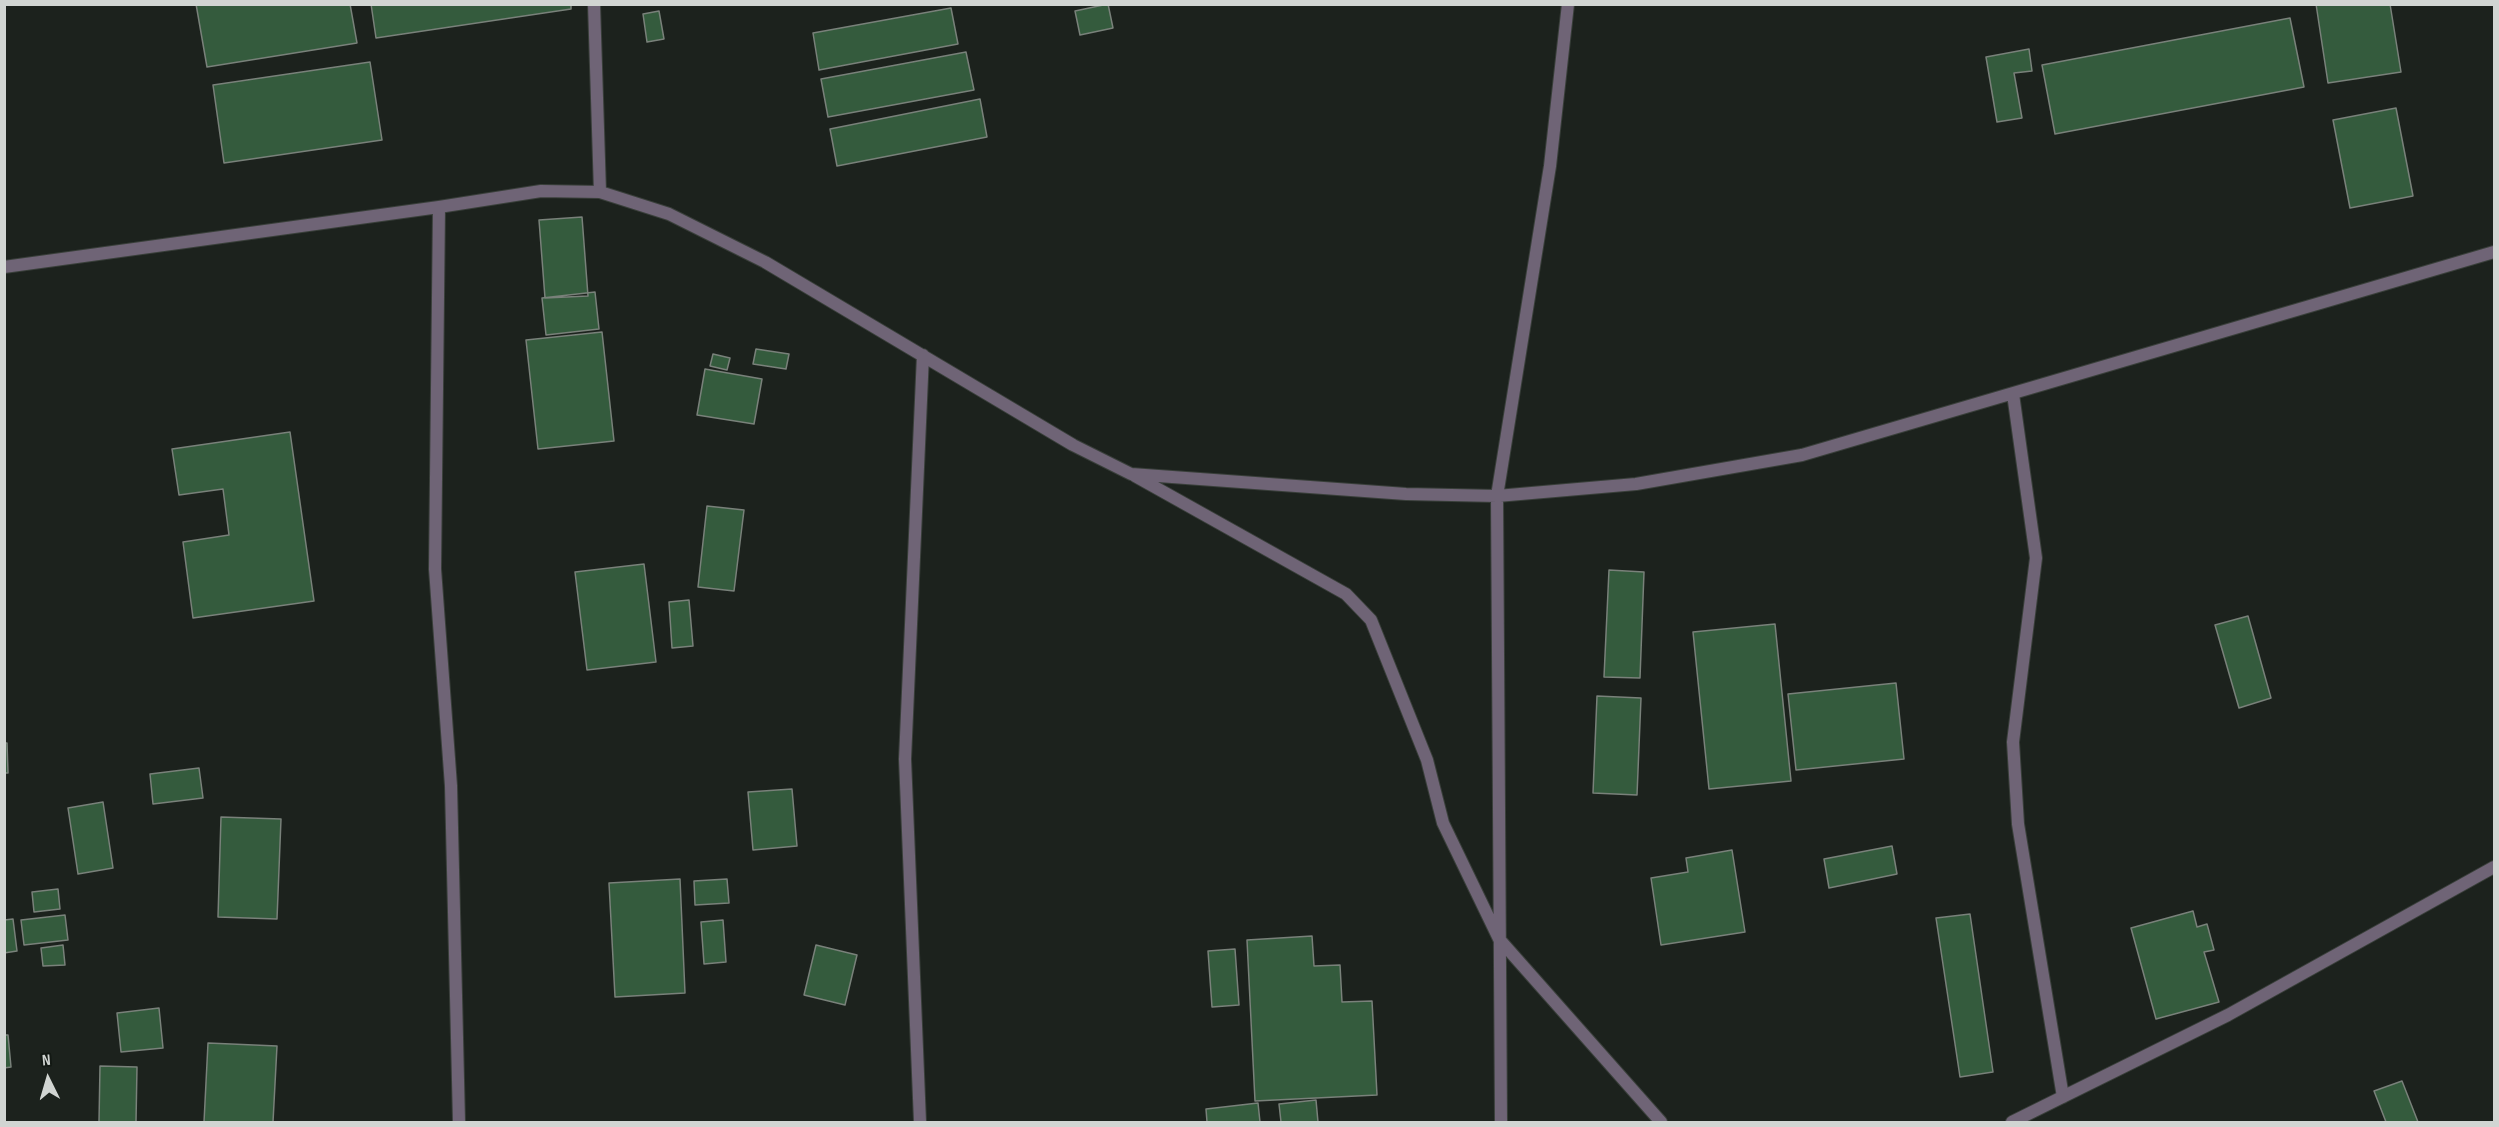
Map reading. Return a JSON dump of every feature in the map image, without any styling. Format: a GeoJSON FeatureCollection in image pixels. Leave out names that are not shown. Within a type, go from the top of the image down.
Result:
{"type":"FeatureCollection","features":[{"type":"Feature","properties":{"kind":"street"},"geometry":{"type":"LineString","coordinates":[[594,4],[600,192]]}},
{"type":"Feature","properties":{"kind":"street"},"geometry":{"type":"LineString","coordinates":[[1501,1122],[1497,496],[1550,166],[1568,4]]}},
{"type":"Feature","properties":{"kind":"street"},"geometry":{"type":"LineString","coordinates":[[4,267],[541,191],[600,192],[669,214],[765,262],[1073,445],[1131,474],[1346,594],[1371,620],[1427,760],[1443,823],[1499,939],[1661,1122]]}},
{"type":"Feature","properties":{"kind":"street"},"geometry":{"type":"LineString","coordinates":[[439,207],[435,569],[451,786],[459,1122]]}},
{"type":"Feature","properties":{"kind":"street"},"geometry":{"type":"LineString","coordinates":[[1131,474],[1406,494],[1497,496],[1636,484],[1802,455],[2494,252]]}},
{"type":"Feature","properties":{"kind":"street"},"geometry":{"type":"LineString","coordinates":[[920,1122],[905,759],[923,355]]}},
{"type":"Feature","properties":{"kind":"street"},"geometry":{"type":"LineString","coordinates":[[2013,394],[2036,558],[2013,742],[2018,824],[2063,1097]]}},
{"type":"Feature","properties":{"kind":"street"},"geometry":{"type":"LineString","coordinates":[[2012,1122],[2228,1015],[2494,867]]}},
{"type":"Feature","properties":{"kind":"building"},"geometry":{"type":"Polygon","coordinates":[[[196,4],[350,4],[357,43],[207,67],[196,4]]]}},
{"type":"Feature","properties":{"kind":"building"},"geometry":{"type":"Polygon","coordinates":[[[371,4],[571,4],[571,9],[376,38],[371,4]]]}},
{"type":"Feature","properties":{"kind":"building"},"geometry":{"type":"Polygon","coordinates":[[[1108,4],[1113,28],[1080,35],[1075,11],[1108,4]]]}},
{"type":"Feature","properties":{"kind":"building"},"geometry":{"type":"Polygon","coordinates":[[[2316,4],[2390,4],[2401,72],[2328,83],[2316,4]]]}},
{"type":"Feature","properties":{"kind":"building"},"geometry":{"type":"Polygon","coordinates":[[[951,8],[958,44],[819,70],[813,33],[951,8]]]}},
{"type":"Feature","properties":{"kind":"building"},"geometry":{"type":"Polygon","coordinates":[[[659,11],[664,39],[647,42],[643,14],[659,11]]]}},
{"type":"Feature","properties":{"kind":"building"},"geometry":{"type":"Polygon","coordinates":[[[2290,18],[2304,87],[2055,134],[2042,65],[2290,18]]]}},
{"type":"Feature","properties":{"kind":"building"},"geometry":{"type":"Polygon","coordinates":[[[2029,49],[2032,71],[2014,73],[2022,118],[1997,122],[1986,57],[2029,49]]]}},
{"type":"Feature","properties":{"kind":"building"},"geometry":{"type":"Polygon","coordinates":[[[966,52],[974,90],[828,117],[821,79],[966,52]]]}},
{"type":"Feature","properties":{"kind":"building"},"geometry":{"type":"Polygon","coordinates":[[[370,62],[382,140],[224,163],[213,85],[370,62]]]}},
{"type":"Feature","properties":{"kind":"building"},"geometry":{"type":"Polygon","coordinates":[[[980,99],[987,137],[837,166],[830,129],[980,99]]]}},
{"type":"Feature","properties":{"kind":"building"},"geometry":{"type":"Polygon","coordinates":[[[2396,108],[2413,196],[2350,208],[2333,120],[2396,108]]]}},
{"type":"Feature","properties":{"kind":"building"},"geometry":{"type":"Polygon","coordinates":[[[582,217],[588,296],[545,298],[539,220],[582,217]]]}},
{"type":"Feature","properties":{"kind":"building"},"geometry":{"type":"Polygon","coordinates":[[[595,292],[599,329],[546,335],[542,298],[595,292]]]}},
{"type":"Feature","properties":{"kind":"building"},"geometry":{"type":"Polygon","coordinates":[[[602,332],[614,441],[538,449],[526,340],[602,332]]]}},
{"type":"Feature","properties":{"kind":"building"},"geometry":{"type":"Polygon","coordinates":[[[756,349],[789,354],[786,369],[753,364],[756,349]]]}},
{"type":"Feature","properties":{"kind":"building"},"geometry":{"type":"Polygon","coordinates":[[[713,354],[730,358],[727,370],[710,366],[713,354]]]}},
{"type":"Feature","properties":{"kind":"building"},"geometry":{"type":"Polygon","coordinates":[[[705,369],[762,379],[754,424],[697,415],[705,369]]]}},
{"type":"Feature","properties":{"kind":"building"},"geometry":{"type":"Polygon","coordinates":[[[290,432],[314,601],[193,618],[183,542],[229,535],[223,489],[179,495],[172,449],[290,432]]]}},
{"type":"Feature","properties":{"kind":"building"},"geometry":{"type":"Polygon","coordinates":[[[707,506],[744,510],[734,591],[698,587],[707,506]]]}},
{"type":"Feature","properties":{"kind":"building"},"geometry":{"type":"Polygon","coordinates":[[[644,564],[656,662],[587,670],[575,572],[644,564]]]}},
{"type":"Feature","properties":{"kind":"building"},"geometry":{"type":"Polygon","coordinates":[[[1609,570],[1644,572],[1640,678],[1604,677],[1609,570]]]}},
{"type":"Feature","properties":{"kind":"building"},"geometry":{"type":"Polygon","coordinates":[[[689,600],[693,646],[672,648],[669,602],[689,600]]]}},
{"type":"Feature","properties":{"kind":"building"},"geometry":{"type":"Polygon","coordinates":[[[2248,616],[2271,698],[2239,708],[2215,625],[2248,616]]]}},
{"type":"Feature","properties":{"kind":"building"},"geometry":{"type":"Polygon","coordinates":[[[1775,624],[1791,781],[1709,789],[1693,632],[1775,624]]]}},
{"type":"Feature","properties":{"kind":"building"},"geometry":{"type":"Polygon","coordinates":[[[1896,683],[1904,759],[1796,770],[1788,694],[1896,683]]]}},
{"type":"Feature","properties":{"kind":"building"},"geometry":{"type":"Polygon","coordinates":[[[1597,696],[1641,698],[1637,795],[1593,793],[1597,696]]]}},
{"type":"Feature","properties":{"kind":"building"},"geometry":{"type":"Polygon","coordinates":[[[4,743],[7,743],[8,773],[4,773],[4,743]]]}},
{"type":"Feature","properties":{"kind":"building"},"geometry":{"type":"Polygon","coordinates":[[[199,768],[203,798],[153,804],[150,774],[199,768]]]}},
{"type":"Feature","properties":{"kind":"building"},"geometry":{"type":"Polygon","coordinates":[[[792,789],[797,846],[753,850],[748,792],[792,789]]]}},
{"type":"Feature","properties":{"kind":"building"},"geometry":{"type":"Polygon","coordinates":[[[103,802],[113,868],[78,874],[68,808],[103,802]]]}},
{"type":"Feature","properties":{"kind":"building"},"geometry":{"type":"Polygon","coordinates":[[[221,817],[281,819],[277,919],[218,917],[221,817]]]}},
{"type":"Feature","properties":{"kind":"building"},"geometry":{"type":"Polygon","coordinates":[[[1892,846],[1897,874],[1829,888],[1824,859],[1892,846]]]}},
{"type":"Feature","properties":{"kind":"building"},"geometry":{"type":"Polygon","coordinates":[[[1732,850],[1745,932],[1661,945],[1651,878],[1688,872],[1686,858],[1732,850]]]}},
{"type":"Feature","properties":{"kind":"building"},"geometry":{"type":"Polygon","coordinates":[[[680,879],[685,993],[615,997],[609,883],[680,879]]]}},
{"type":"Feature","properties":{"kind":"building"},"geometry":{"type":"Polygon","coordinates":[[[727,879],[729,903],[695,905],[694,881],[727,879]]]}},
{"type":"Feature","properties":{"kind":"building"},"geometry":{"type":"Polygon","coordinates":[[[58,889],[60,909],[34,912],[32,892],[58,889]]]}},
{"type":"Feature","properties":{"kind":"building"},"geometry":{"type":"Polygon","coordinates":[[[2193,911],[2197,927],[2207,924],[2214,950],[2204,952],[2219,1002],[2156,1019],[2131,928],[2193,911]]]}},
{"type":"Feature","properties":{"kind":"building"},"geometry":{"type":"Polygon","coordinates":[[[1970,914],[1993,1072],[1960,1077],[1936,918],[1970,914]]]}},
{"type":"Feature","properties":{"kind":"building"},"geometry":{"type":"Polygon","coordinates":[[[65,915],[68,940],[24,945],[21,920],[65,915]]]}},
{"type":"Feature","properties":{"kind":"building"},"geometry":{"type":"Polygon","coordinates":[[[13,919],[17,951],[4,953],[4,920],[13,919]]]}},
{"type":"Feature","properties":{"kind":"building"},"geometry":{"type":"Polygon","coordinates":[[[723,920],[726,962],[704,964],[701,922],[723,920]]]}},
{"type":"Feature","properties":{"kind":"building"},"geometry":{"type":"Polygon","coordinates":[[[1312,936],[1314,966],[1340,965],[1342,1002],[1372,1001],[1377,1095],[1255,1101],[1247,940],[1312,936]]]}},
{"type":"Feature","properties":{"kind":"building"},"geometry":{"type":"Polygon","coordinates":[[[63,945],[65,965],[43,966],[41,948],[63,945]]]}},
{"type":"Feature","properties":{"kind":"building"},"geometry":{"type":"Polygon","coordinates":[[[816,945],[857,955],[845,1005],[804,995],[816,945]]]}},
{"type":"Feature","properties":{"kind":"building"},"geometry":{"type":"Polygon","coordinates":[[[1235,949],[1239,1005],[1212,1007],[1208,951],[1235,949]]]}},
{"type":"Feature","properties":{"kind":"building"},"geometry":{"type":"Polygon","coordinates":[[[159,1008],[163,1048],[121,1052],[117,1013],[159,1008]]]}},
{"type":"Feature","properties":{"kind":"building"},"geometry":{"type":"Polygon","coordinates":[[[4,1035],[8,1035],[11,1067],[4,1068],[4,1035]]]}},
{"type":"Feature","properties":{"kind":"building"},"geometry":{"type":"Polygon","coordinates":[[[208,1043],[277,1046],[273,1122],[204,1122],[208,1043]]]}},
{"type":"Feature","properties":{"kind":"building"},"geometry":{"type":"Polygon","coordinates":[[[100,1066],[137,1067],[136,1122],[99,1122],[100,1066]]]}},
{"type":"Feature","properties":{"kind":"building"},"geometry":{"type":"Polygon","coordinates":[[[2402,1081],[2418,1122],[2386,1122],[2374,1091],[2402,1081]]]}},
{"type":"Feature","properties":{"kind":"building"},"geometry":{"type":"Polygon","coordinates":[[[1316,1100],[1318,1122],[1281,1122],[1279,1104],[1316,1100]]]}},
{"type":"Feature","properties":{"kind":"building"},"geometry":{"type":"Polygon","coordinates":[[[1258,1103],[1260,1122],[1207,1122],[1206,1109],[1258,1103]]]}}]}
